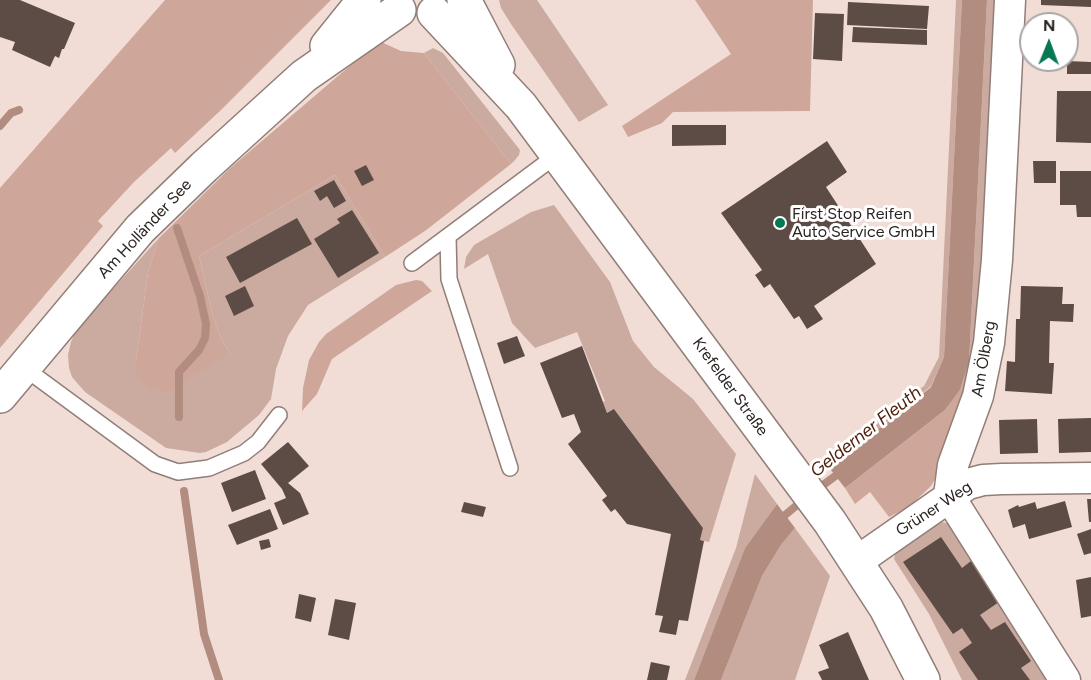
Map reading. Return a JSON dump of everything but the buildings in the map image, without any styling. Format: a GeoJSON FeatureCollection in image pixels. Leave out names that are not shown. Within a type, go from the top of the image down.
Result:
{"type":"FeatureCollection","features":[{"type":"Feature","properties":{"kind":"main road","name":"Am Holländer See"},"geometry":{"type":"LineString","coordinates":[[304,76],[364,0]]}},
{"type":"Feature","properties":{"kind":"main road","name":"Krefelder Straße"},"geometry":{"type":"LineString","coordinates":[[464,0],[521,106]]}},
{"type":"Feature","properties":{"kind":"main road","name":"Am Holländer See"},"geometry":{"type":"LineString","coordinates":[[0,396],[140,229],[304,76],[392,5]]}},
{"type":"Feature","properties":{"kind":"main road"},"geometry":{"type":"LineString","coordinates":[[392,5],[411,14],[444,6]]}},
{"type":"Feature","properties":{"kind":"main road","name":"Krefelder Straße"},"geometry":{"type":"LineString","coordinates":[[444,6],[558,154],[830,522],[886,608],[923,680]]}},
{"type":"Feature","properties":{"kind":"street","name":"Am Ölberg"},"geometry":{"type":"LineString","coordinates":[[949,496],[953,465],[978,396],[989,344],[997,260],[1010,0]]}},
{"type":"Feature","properties":{"kind":"street","name":"Grüner Weg"},"geometry":{"type":"LineString","coordinates":[[856,562],[968,484],[983,480],[1091,478]]}},
{"type":"Feature","properties":{"kind":"street"},"geometry":{"type":"LineString","coordinates":[[949,496],[1065,680]]}},
{"type":"Feature","properties":{"kind":"lane"},"geometry":{"type":"LineString","coordinates":[[412,263],[558,154]]}},
{"type":"Feature","properties":{"kind":"lane"},"geometry":{"type":"LineString","coordinates":[[448,237],[450,279],[510,468]]}},
{"type":"Feature","properties":{"kind":"lane"},"geometry":{"type":"LineString","coordinates":[[23,367],[155,464],[178,472],[209,468],[244,453],[258,442],[279,415]]}},
{"type":"Feature","properties":{"kind":"shaded area"},"geometry":{"type":"Polygon","coordinates":[[[165,0],[331,0],[175,153],[171,148],[134,182],[98,221],[103,226],[0,348],[0,188],[165,0]]]}},
{"type":"Feature","properties":{"kind":"shaded area"},"geometry":{"type":"Polygon","coordinates":[[[499,0],[537,0],[608,105],[579,122],[511,24],[499,0]]]}},
{"type":"Feature","properties":{"kind":"shaded area"},"geometry":{"type":"Polygon","coordinates":[[[695,0],[813,0],[810,111],[673,112],[662,123],[628,137],[622,126],[731,54],[695,0]]]}},
{"type":"Feature","properties":{"kind":"shaded area"},"geometry":{"type":"Polygon","coordinates":[[[956,0],[962,0],[944,357],[931,386],[890,421],[827,465],[823,459],[924,386],[939,357],[956,0]]]}},
{"type":"Feature","properties":{"kind":"shaded area","name":"Gelderner Fleuth"},"geometry":{"type":"Polygon","coordinates":[[[962,0],[987,0],[969,362],[960,390],[945,410],[845,488],[827,465],[890,421],[931,387],[944,357],[962,0]]]}},
{"type":"Feature","properties":{"kind":"shaded area"},"geometry":{"type":"Polygon","coordinates":[[[987,0],[999,0],[976,363],[969,362],[987,0]]]}},
{"type":"Feature","properties":{"kind":"shaded area"},"geometry":{"type":"Polygon","coordinates":[[[379,41],[401,51],[424,53],[511,164],[425,231],[385,257],[335,175],[199,256],[212,313],[221,339],[230,353],[166,393],[138,380],[136,361],[148,272],[159,238],[229,169],[379,41]]]}},
{"type":"Feature","properties":{"kind":"shaded area"},"geometry":{"type":"Polygon","coordinates":[[[433,48],[443,53],[520,150],[519,155],[511,164],[424,53],[433,48]]]}},
{"type":"Feature","properties":{"kind":"shaded area"},"geometry":{"type":"Polygon","coordinates":[[[335,175],[385,257],[308,305],[288,336],[276,369],[271,399],[259,415],[227,442],[200,453],[166,448],[85,392],[72,377],[68,355],[76,330],[159,238],[148,272],[136,361],[230,353],[221,339],[212,313],[199,256],[335,175]]]}},
{"type":"Feature","properties":{"kind":"shaded area"},"geometry":{"type":"Polygon","coordinates":[[[554,205],[610,282],[633,341],[654,367],[693,399],[736,454],[709,542],[700,540],[703,528],[615,410],[607,413],[603,402],[605,401],[577,332],[535,348],[512,323],[488,254],[464,269],[466,257],[474,245],[531,212],[554,205]]]}},
{"type":"Feature","properties":{"kind":"shaded area"},"geometry":{"type":"Polygon","coordinates":[[[416,280],[422,281],[432,291],[332,359],[317,394],[302,411],[303,388],[309,360],[319,342],[326,334],[396,285],[416,280]]]}},
{"type":"Feature","properties":{"kind":"shaded area"},"geometry":{"type":"Polygon","coordinates":[[[969,362],[976,363],[940,470],[931,486],[909,507],[889,517],[870,492],[855,504],[845,488],[945,410],[960,390],[969,362]]]}},
{"type":"Feature","properties":{"kind":"shaded area"},"geometry":{"type":"Polygon","coordinates":[[[755,474],[777,504],[745,548],[694,680],[685,680],[736,548],[755,474]]]}},
{"type":"Feature","properties":{"kind":"shaded area"},"geometry":{"type":"Polygon","coordinates":[[[777,504],[795,528],[781,545],[762,576],[721,680],[694,680],[745,548],[777,504]]]}},
{"type":"Feature","properties":{"kind":"shaded area"},"geometry":{"type":"Polygon","coordinates":[[[942,522],[951,524],[1052,680],[962,680],[929,614],[894,559],[896,551],[933,524],[942,522]]]}},
{"type":"Feature","properties":{"kind":"shaded area"},"geometry":{"type":"Polygon","coordinates":[[[795,528],[830,576],[795,680],[721,680],[762,576],[781,545],[795,528]]]}},
{"type":"Feature","properties":{"kind":"waterway"},"geometry":{"type":"LineString","coordinates":[[0,126],[11,113],[19,110]]}},
{"type":"Feature","properties":{"kind":"waterway"},"geometry":{"type":"LineString","coordinates":[[177,228],[200,296],[206,324],[205,338],[199,350],[179,372],[179,417]]}},
{"type":"Feature","properties":{"kind":"waterway","name":"Gelderner Fleuth"},"geometry":{"type":"LineString","coordinates":[[815,491],[842,471]]}},
{"type":"Feature","properties":{"kind":"waterway"},"geometry":{"type":"LineString","coordinates":[[184,491],[204,634],[219,680]]}},
{"type":"Feature","properties":{"kind":"waterway","name":"Gelderner Fleuth"},"geometry":{"type":"LineString","coordinates":[[778,521],[803,500]]}},
{"type":"Feature","properties":{"kind":"place","name":"First Stop Reifen Auto Service GmbH"},"geometry":{"type":"Point","coordinates":[780,223]}}]}
